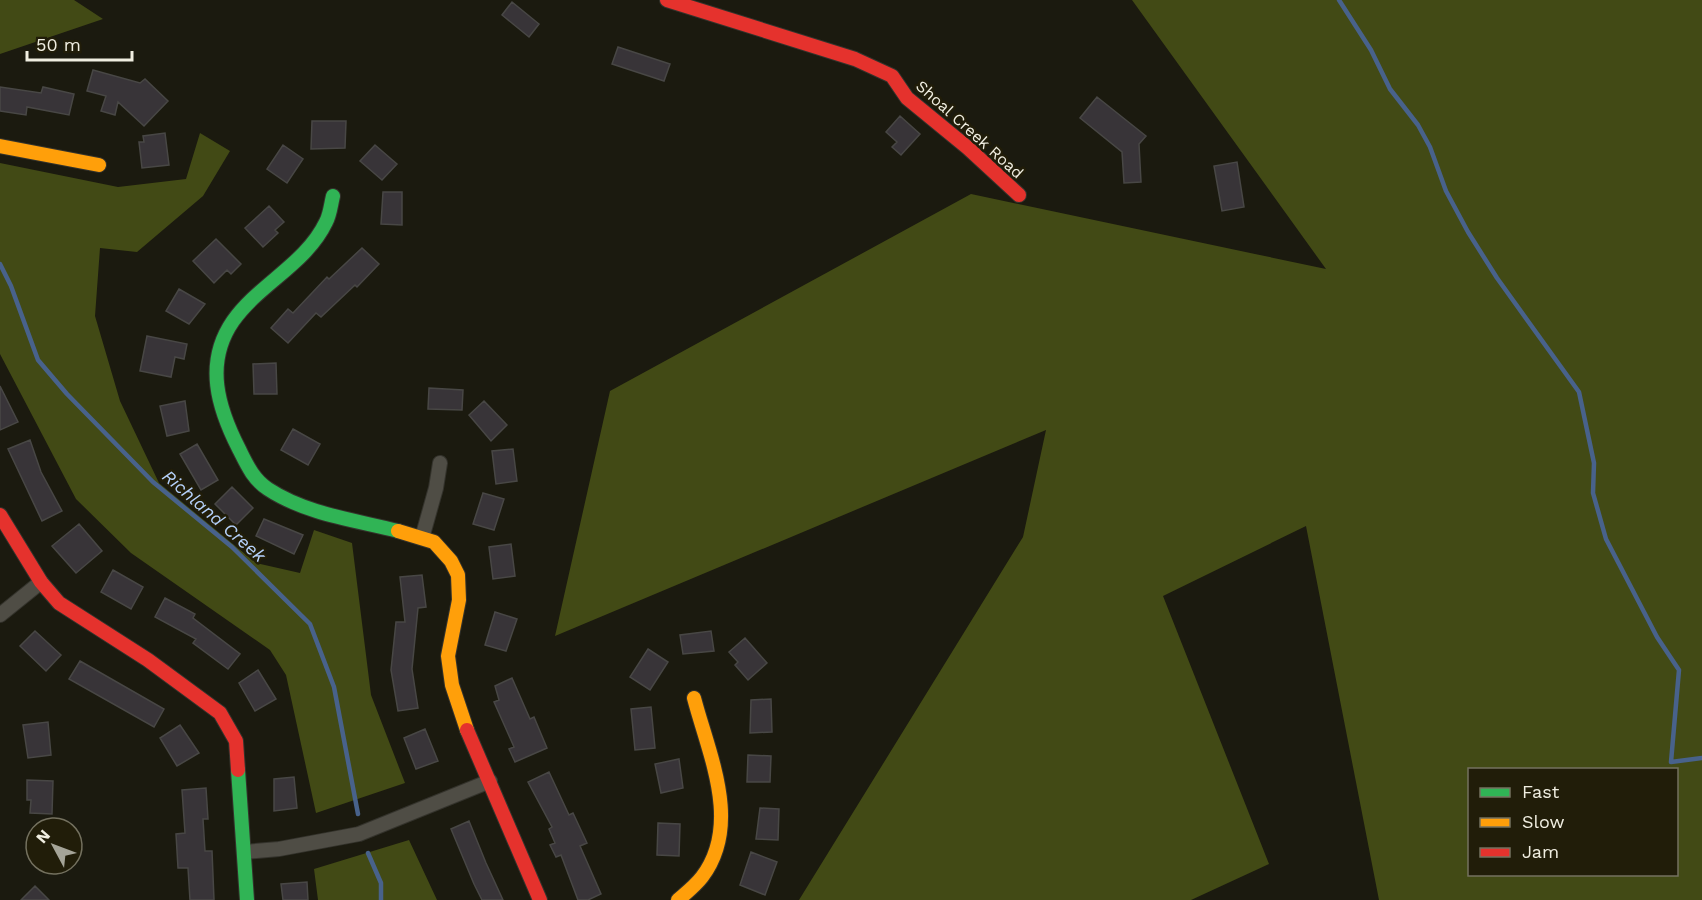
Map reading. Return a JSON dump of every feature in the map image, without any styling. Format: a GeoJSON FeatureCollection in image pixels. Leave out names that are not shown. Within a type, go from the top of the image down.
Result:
{"type":"FeatureCollection","features":[{"type":"Feature","properties":{"kind":"street","name":"Shoal Creek Road"},"geometry":{"type":"LineString","coordinates":[[667,0],[855,59],[892,76],[907,98],[968,147],[1019,195]]}},
{"type":"Feature","properties":{"kind":"street"},"geometry":{"type":"LineString","coordinates":[[0,146],[99,165]]}},
{"type":"Feature","properties":{"kind":"street"},"geometry":{"type":"LineString","coordinates":[[333,196],[325,224],[306,249],[238,312],[225,329],[215,361],[215,381],[227,426],[255,478],[284,499],[435,543],[456,567],[460,593],[448,656],[463,718],[540,900]]}},
{"type":"Feature","properties":{"kind":"street"},"geometry":{"type":"LineString","coordinates":[[422,538],[436,488],[440,463]]}},
{"type":"Feature","properties":{"kind":"street"},"geometry":{"type":"LineString","coordinates":[[0,514],[40,582],[59,603],[148,660],[220,713],[236,741],[248,900]]}},
{"type":"Feature","properties":{"kind":"street"},"geometry":{"type":"LineString","coordinates":[[0,615],[40,582]]}},
{"type":"Feature","properties":{"kind":"street"},"geometry":{"type":"LineString","coordinates":[[678,900],[702,877],[720,842],[722,801],[694,698]]}},
{"type":"Feature","properties":{"kind":"street"},"geometry":{"type":"LineString","coordinates":[[244,852],[279,849],[359,834],[490,781]]}},
{"type":"Feature","properties":{"kind":"green space"},"geometry":{"type":"Polygon","coordinates":[[[0,0],[74,0],[103,19],[0,54],[0,0]]]}},
{"type":"Feature","properties":{"kind":"green space"},"geometry":{"type":"Polygon","coordinates":[[[1132,0],[1702,0],[1702,900],[1379,900],[1306,526],[1163,596],[1269,864],[1191,900],[799,900],[1023,537],[1046,430],[555,636],[610,391],[971,194],[1326,269],[1132,0]]]}},
{"type":"Feature","properties":{"kind":"green space"},"geometry":{"type":"Polygon","coordinates":[[[200,133],[230,151],[203,196],[137,252],[100,248],[95,316],[120,401],[159,483],[256,563],[300,573],[314,530],[352,543],[371,695],[405,783],[316,813],[286,675],[270,650],[131,553],[76,499],[0,354],[0,163],[118,187],[186,179],[200,133]]]}},
{"type":"Feature","properties":{"kind":"green space"},"geometry":{"type":"Polygon","coordinates":[[[409,840],[437,900],[318,900],[314,869],[409,840]]]}},
{"type":"Feature","properties":{"kind":"building"},"geometry":{"type":"Polygon","coordinates":[[[512,2],[539,24],[529,37],[502,15],[512,2]]]}},
{"type":"Feature","properties":{"kind":"building"},"geometry":{"type":"Polygon","coordinates":[[[618,47],[670,64],[664,81],[612,64],[618,47]]]}},
{"type":"Feature","properties":{"kind":"building"},"geometry":{"type":"Polygon","coordinates":[[[93,70],[140,83],[145,79],[168,101],[144,126],[118,102],[115,115],[101,111],[106,96],[87,91],[93,70]]]}},
{"type":"Feature","properties":{"kind":"building"},"geometry":{"type":"Polygon","coordinates":[[[0,87],[41,93],[43,87],[74,94],[69,115],[27,107],[26,115],[0,111],[0,87]]]}},
{"type":"Feature","properties":{"kind":"building"},"geometry":{"type":"Polygon","coordinates":[[[1097,97],[1146,136],[1139,144],[1141,182],[1124,183],[1122,152],[1080,118],[1097,97]]]}},
{"type":"Feature","properties":{"kind":"building"},"geometry":{"type":"Polygon","coordinates":[[[900,116],[920,134],[901,155],[892,147],[897,142],[886,132],[900,116]]]}},
{"type":"Feature","properties":{"kind":"building"},"geometry":{"type":"Polygon","coordinates":[[[312,121],[346,121],[345,148],[311,149],[312,121]]]}},
{"type":"Feature","properties":{"kind":"building"},"geometry":{"type":"Polygon","coordinates":[[[165,133],[169,165],[142,168],[139,142],[144,142],[143,136],[165,133]]]}},
{"type":"Feature","properties":{"kind":"building"},"geometry":{"type":"Polygon","coordinates":[[[283,145],[303,159],[287,183],[267,169],[283,145]]]}},
{"type":"Feature","properties":{"kind":"building"},"geometry":{"type":"Polygon","coordinates":[[[375,145],[397,164],[382,180],[360,161],[375,145]]]}},
{"type":"Feature","properties":{"kind":"building"},"geometry":{"type":"Polygon","coordinates":[[[1237,162],[1244,207],[1222,211],[1214,166],[1237,162]]]}},
{"type":"Feature","properties":{"kind":"building"},"geometry":{"type":"Polygon","coordinates":[[[383,192],[402,192],[402,225],[381,224],[383,192]]]}},
{"type":"Feature","properties":{"kind":"building"},"geometry":{"type":"Polygon","coordinates":[[[269,206],[284,222],[275,230],[278,233],[263,247],[245,228],[269,206]]]}},
{"type":"Feature","properties":{"kind":"building"},"geometry":{"type":"Polygon","coordinates":[[[216,239],[241,264],[231,274],[227,270],[214,283],[193,261],[216,239]]]}},
{"type":"Feature","properties":{"kind":"building"},"geometry":{"type":"Polygon","coordinates":[[[362,248],[379,264],[357,287],[355,285],[321,317],[316,313],[288,343],[271,328],[288,309],[293,313],[327,277],[329,279],[362,248]]]}},
{"type":"Feature","properties":{"kind":"building"},"geometry":{"type":"Polygon","coordinates":[[[179,289],[205,304],[189,324],[166,311],[179,289]]]}},
{"type":"Feature","properties":{"kind":"building"},"geometry":{"type":"Polygon","coordinates":[[[147,336],[187,344],[184,359],[175,357],[171,377],[140,371],[147,336]]]}},
{"type":"Feature","properties":{"kind":"building"},"geometry":{"type":"Polygon","coordinates":[[[276,363],[277,394],[254,394],[253,364],[276,363]]]}},
{"type":"Feature","properties":{"kind":"building"},"geometry":{"type":"Polygon","coordinates":[[[0,386],[18,422],[0,430],[0,386]]]}},
{"type":"Feature","properties":{"kind":"building"},"geometry":{"type":"Polygon","coordinates":[[[429,388],[463,390],[462,410],[428,409],[429,388]]]}},
{"type":"Feature","properties":{"kind":"building"},"geometry":{"type":"Polygon","coordinates":[[[185,401],[189,431],[167,436],[160,406],[185,401]]]}},
{"type":"Feature","properties":{"kind":"building"},"geometry":{"type":"Polygon","coordinates":[[[484,401],[507,425],[491,441],[469,415],[484,401]]]}},
{"type":"Feature","properties":{"kind":"building"},"geometry":{"type":"Polygon","coordinates":[[[293,429],[320,444],[308,465],[281,450],[293,429]]]}},
{"type":"Feature","properties":{"kind":"building"},"geometry":{"type":"Polygon","coordinates":[[[30,440],[41,472],[62,511],[42,521],[8,449],[30,440]]]}},
{"type":"Feature","properties":{"kind":"building"},"geometry":{"type":"Polygon","coordinates":[[[197,444],[218,480],[201,490],[180,454],[197,444]]]}},
{"type":"Feature","properties":{"kind":"building"},"geometry":{"type":"Polygon","coordinates":[[[513,449],[517,481],[496,484],[492,451],[513,449]]]}},
{"type":"Feature","properties":{"kind":"building"},"geometry":{"type":"Polygon","coordinates":[[[232,487],[253,508],[236,525],[215,504],[232,487]]]}},
{"type":"Feature","properties":{"kind":"building"},"geometry":{"type":"Polygon","coordinates":[[[483,493],[504,499],[494,530],[473,524],[483,493]]]}},
{"type":"Feature","properties":{"kind":"building"},"geometry":{"type":"Polygon","coordinates":[[[264,519],[303,535],[294,554],[256,536],[264,519]]]}},
{"type":"Feature","properties":{"kind":"building"},"geometry":{"type":"Polygon","coordinates":[[[79,524],[102,551],[76,573],[52,546],[79,524]]]}},
{"type":"Feature","properties":{"kind":"building"},"geometry":{"type":"Polygon","coordinates":[[[511,544],[515,576],[493,579],[489,547],[511,544]]]}},
{"type":"Feature","properties":{"kind":"building"},"geometry":{"type":"Polygon","coordinates":[[[113,570],[143,587],[131,609],[101,592],[113,570]]]}},
{"type":"Feature","properties":{"kind":"building"},"geometry":{"type":"Polygon","coordinates":[[[422,575],[426,607],[418,608],[412,669],[418,708],[398,711],[391,670],[396,622],[405,622],[400,577],[422,575]]]}},
{"type":"Feature","properties":{"kind":"building"},"geometry":{"type":"Polygon","coordinates":[[[165,598],[195,614],[193,618],[240,654],[228,669],[193,643],[196,639],[155,617],[165,598]]]}},
{"type":"Feature","properties":{"kind":"building"},"geometry":{"type":"Polygon","coordinates":[[[495,612],[517,619],[506,651],[485,645],[495,612]]]}},
{"type":"Feature","properties":{"kind":"building"},"geometry":{"type":"Polygon","coordinates":[[[35,631],[61,655],[46,671],[20,646],[35,631]]]}},
{"type":"Feature","properties":{"kind":"building"},"geometry":{"type":"Polygon","coordinates":[[[711,631],[714,651],[683,654],[680,635],[711,631]]]}},
{"type":"Feature","properties":{"kind":"building"},"geometry":{"type":"Polygon","coordinates":[[[745,638],[767,663],[748,680],[735,665],[738,662],[729,652],[745,638]]]}},
{"type":"Feature","properties":{"kind":"building"},"geometry":{"type":"Polygon","coordinates":[[[648,649],[668,662],[650,690],[630,677],[648,649]]]}},
{"type":"Feature","properties":{"kind":"building"},"geometry":{"type":"Polygon","coordinates":[[[80,661],[164,709],[154,727],[69,679],[80,661]]]}},
{"type":"Feature","properties":{"kind":"building"},"geometry":{"type":"Polygon","coordinates":[[[258,670],[276,699],[255,711],[239,683],[258,670]]]}},
{"type":"Feature","properties":{"kind":"building"},"geometry":{"type":"Polygon","coordinates":[[[512,678],[530,719],[534,717],[547,748],[515,762],[509,749],[514,747],[494,702],[499,700],[495,686],[512,678]]]}},
{"type":"Feature","properties":{"kind":"building"},"geometry":{"type":"Polygon","coordinates":[[[771,699],[772,732],[750,733],[751,700],[771,699]]]}},
{"type":"Feature","properties":{"kind":"building"},"geometry":{"type":"Polygon","coordinates":[[[651,707],[655,748],[635,750],[631,709],[651,707]]]}},
{"type":"Feature","properties":{"kind":"building"},"geometry":{"type":"Polygon","coordinates":[[[48,722],[51,755],[28,758],[23,725],[48,722]]]}},
{"type":"Feature","properties":{"kind":"building"},"geometry":{"type":"Polygon","coordinates":[[[180,725],[199,753],[177,766],[160,738],[180,725]]]}},
{"type":"Feature","properties":{"kind":"building"},"geometry":{"type":"Polygon","coordinates":[[[425,729],[438,761],[416,769],[404,738],[425,729]]]}},
{"type":"Feature","properties":{"kind":"building"},"geometry":{"type":"Polygon","coordinates":[[[748,755],[771,756],[770,782],[747,782],[748,755]]]}},
{"type":"Feature","properties":{"kind":"building"},"geometry":{"type":"Polygon","coordinates":[[[679,759],[683,788],[661,793],[655,764],[679,759]]]}},
{"type":"Feature","properties":{"kind":"building"},"geometry":{"type":"Polygon","coordinates":[[[549,772],[569,815],[573,813],[587,843],[580,846],[601,894],[588,900],[578,900],[561,855],[556,857],[550,845],[555,843],[549,829],[552,827],[528,782],[549,772]]]}},
{"type":"Feature","properties":{"kind":"building"},"geometry":{"type":"Polygon","coordinates":[[[294,777],[297,808],[274,811],[274,779],[294,777]]]}},
{"type":"Feature","properties":{"kind":"building"},"geometry":{"type":"Polygon","coordinates":[[[27,780],[53,781],[52,814],[30,813],[31,800],[27,800],[27,780]]]}},
{"type":"Feature","properties":{"kind":"building"},"geometry":{"type":"Polygon","coordinates":[[[206,788],[208,819],[203,819],[205,851],[212,851],[214,900],[190,900],[188,868],[178,868],[176,834],[185,833],[182,790],[206,788]]]}},
{"type":"Feature","properties":{"kind":"building"},"geometry":{"type":"Polygon","coordinates":[[[760,808],[779,809],[778,840],[756,839],[760,808]]]}},
{"type":"Feature","properties":{"kind":"building"},"geometry":{"type":"Polygon","coordinates":[[[469,821],[503,900],[482,900],[474,884],[451,829],[469,821]]]}},
{"type":"Feature","properties":{"kind":"building"},"geometry":{"type":"Polygon","coordinates":[[[658,823],[680,824],[679,856],[657,855],[658,823]]]}},
{"type":"Feature","properties":{"kind":"building"},"geometry":{"type":"Polygon","coordinates":[[[751,852],[777,862],[765,895],[740,885],[751,852]]]}},
{"type":"Feature","properties":{"kind":"building"},"geometry":{"type":"Polygon","coordinates":[[[307,882],[308,900],[283,900],[281,884],[307,882]]]}},
{"type":"Feature","properties":{"kind":"building"},"geometry":{"type":"Polygon","coordinates":[[[35,886],[49,900],[21,900],[35,886]]]}},
{"type":"Feature","properties":{"kind":"waterway"},"geometry":{"type":"LineString","coordinates":[[1339,0],[1371,50],[1390,89],[1418,125],[1430,147],[1446,191],[1468,232],[1497,278],[1579,392],[1594,463],[1593,493],[1606,539],[1657,637],[1679,670],[1671,762],[1702,758]]}},
{"type":"Feature","properties":{"kind":"waterway","name":"Richland Creek"},"geometry":{"type":"LineString","coordinates":[[0,264],[11,286],[38,360],[67,394],[153,482],[232,547],[310,624],[334,687],[358,814]]}},
{"type":"Feature","properties":{"kind":"waterway","name":"Richland Creek"},"geometry":{"type":"LineString","coordinates":[[368,853],[381,883],[381,900]]}},
{"type":"Feature","properties":{"kind":"traffic: fast"},"geometry":{"type":"LineString","coordinates":[[333,196],[327,219],[307,250],[244,308],[224,337],[217,369],[220,402],[225,418],[248,466],[258,481],[268,489],[298,505],[398,531]]}},
{"type":"Feature","properties":{"kind":"traffic: fast"},"geometry":{"type":"LineString","coordinates":[[238,770],[247,900]]}},
{"type":"Feature","properties":{"kind":"traffic: slow"},"geometry":{"type":"LineString","coordinates":[[0,146],[99,165]]}},
{"type":"Feature","properties":{"kind":"traffic: slow"},"geometry":{"type":"LineString","coordinates":[[398,531],[434,542],[451,561],[458,575],[459,600],[448,656],[452,685],[467,730]]}},
{"type":"Feature","properties":{"kind":"traffic: slow"},"geometry":{"type":"LineString","coordinates":[[678,900],[702,877],[714,856],[720,835],[719,789],[694,698]]}},
{"type":"Feature","properties":{"kind":"traffic: jam"},"geometry":{"type":"LineString","coordinates":[[667,0],[855,59],[892,76],[907,98],[968,148],[1019,195]]}},
{"type":"Feature","properties":{"kind":"traffic: jam"},"geometry":{"type":"LineString","coordinates":[[0,515],[41,582],[59,603],[148,660],[220,713],[236,741],[238,770]]}},
{"type":"Feature","properties":{"kind":"traffic: jam"},"geometry":{"type":"LineString","coordinates":[[467,730],[540,900]]}}]}
